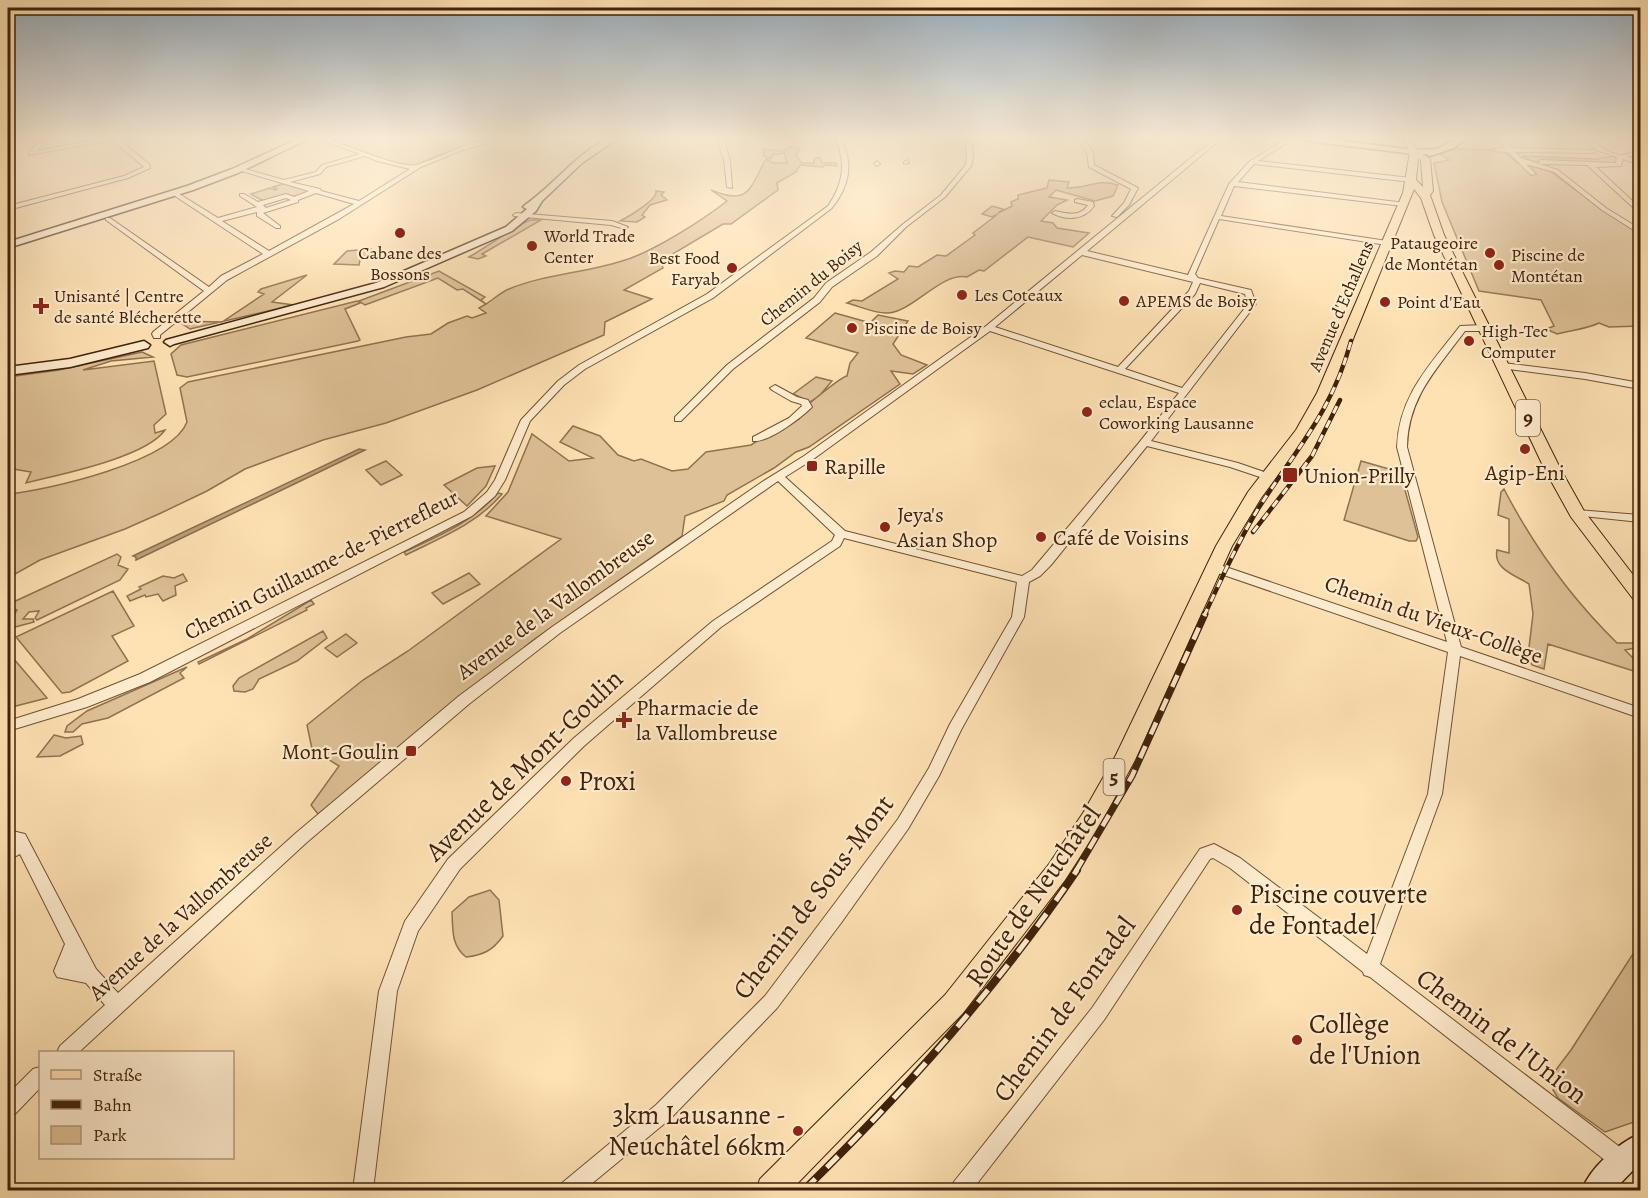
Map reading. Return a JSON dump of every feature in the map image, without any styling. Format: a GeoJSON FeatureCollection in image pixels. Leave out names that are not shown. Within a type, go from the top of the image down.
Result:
{"type":"FeatureCollection","features":[{"type":"Feature","properties":{"kind":"main road","name":"Avenue d'Echallens"},"geometry":{"type":"LineString","coordinates":[[1303,431],[1324,393],[1408,195]]}},
{"type":"Feature","properties":{"kind":"main road","name":"9"},"geometry":{"type":"LineString","coordinates":[[1425,195],[1439,235],[1553,470],[1577,513],[1604,551],[1641,596]]}},
{"type":"Feature","properties":{"kind":"main road","name":"Route de Neuchâtel"},"geometry":{"type":"LineString","coordinates":[[771,1191],[954,1004],[1057,873],[1091,820],[1124,760],[1196,610],[1213,567],[1239,520],[1303,431]]}},
{"type":"Feature","properties":{"kind":"street"},"geometry":{"type":"LineString","coordinates":[[8,208],[58,195]]}},
{"type":"Feature","properties":{"kind":"street"},"geometry":{"type":"LineString","coordinates":[[8,245],[168,195]]}},
{"type":"Feature","properties":{"kind":"street"},"geometry":{"type":"LineString","coordinates":[[177,195],[269,255]]}},
{"type":"Feature","properties":{"kind":"street"},"geometry":{"type":"LineString","coordinates":[[242,195],[261,208]]}},
{"type":"Feature","properties":{"kind":"street"},"geometry":{"type":"LineString","coordinates":[[216,221],[298,200],[294,199],[305,195]]}},
{"type":"Feature","properties":{"kind":"street"},"geometry":{"type":"LineString","coordinates":[[333,195],[361,204]]}},
{"type":"Feature","properties":{"kind":"street"},"geometry":{"type":"LineString","coordinates":[[165,338],[156,334],[224,278],[375,195]]}},
{"type":"Feature","properties":{"kind":"street"},"geometry":{"type":"LineString","coordinates":[[8,371],[70,363],[144,345],[155,348],[165,338],[256,318],[380,285],[509,229],[520,215],[543,195]]}},
{"type":"Feature","properties":{"kind":"street","name":"Chemin Guillaume-de-Pierrefleur"},"geometry":{"type":"LineString","coordinates":[[8,726],[82,703],[145,678],[468,514],[494,489],[526,420],[561,383],[588,363],[710,296],[830,207],[838,195]]}},
{"type":"Feature","properties":{"kind":"street","name":"Chemin du Boisy"},"geometry":{"type":"LineString","coordinates":[[678,419],[729,368],[817,300],[829,285],[874,254],[904,226],[944,195]]}},
{"type":"Feature","properties":{"kind":"street"},"geometry":{"type":"LineString","coordinates":[[1096,240],[1095,232],[1124,208],[1131,195]]}},
{"type":"Feature","properties":{"kind":"street","name":"Avenue de la Vallombreuse"},"geometry":{"type":"LineString","coordinates":[[68,1051],[301,838],[464,700],[556,630],[778,476],[808,458],[989,328],[1152,195]]}},
{"type":"Feature","properties":{"kind":"street"},"geometry":{"type":"LineString","coordinates":[[1120,370],[1192,292],[1197,282],[1191,274],[1227,195]]}},
{"type":"Feature","properties":{"kind":"street"},"geometry":{"type":"LineString","coordinates":[[1362,195],[1406,199]]}},
{"type":"Feature","properties":{"kind":"street"},"geometry":{"type":"LineString","coordinates":[[1586,195],[1641,232]]}},
{"type":"Feature","properties":{"kind":"street"},"geometry":{"type":"LineString","coordinates":[[1623,195],[1641,211]]}},
{"type":"Feature","properties":{"kind":"street"},"geometry":{"type":"LineString","coordinates":[[1055,213],[1070,220],[1083,214],[1092,206],[1091,203],[1077,201]]}},
{"type":"Feature","properties":{"kind":"street"},"geometry":{"type":"LineString","coordinates":[[261,208],[259,215],[278,226]]}},
{"type":"Feature","properties":{"kind":"street"},"geometry":{"type":"LineString","coordinates":[[520,215],[612,223],[626,227]]}},
{"type":"Feature","properties":{"kind":"street"},"geometry":{"type":"LineString","coordinates":[[1216,217],[1387,243]]}},
{"type":"Feature","properties":{"kind":"street"},"geometry":{"type":"LineString","coordinates":[[108,219],[208,290]]}},
{"type":"Feature","properties":{"kind":"street"},"geometry":{"type":"LineString","coordinates":[[778,476],[841,534],[1023,580],[1047,562],[1145,442],[1252,304],[1248,292],[1081,252]]}},
{"type":"Feature","properties":{"kind":"street"},"geometry":{"type":"LineString","coordinates":[[989,328],[1183,391]]}},
{"type":"Feature","properties":{"kind":"street"},"geometry":{"type":"LineString","coordinates":[[1370,969],[1435,794],[1455,648],[1402,447],[1403,420],[1408,404],[1419,385],[1463,328],[1484,328]]}},
{"type":"Feature","properties":{"kind":"street"},"geometry":{"type":"LineString","coordinates":[[1503,366],[1585,376],[1641,386]]}},
{"type":"Feature","properties":{"kind":"street"},"geometry":{"type":"LineString","coordinates":[[756,439],[792,420],[807,407],[805,402],[794,399],[775,388]]}},
{"type":"Feature","properties":{"kind":"street"},"geometry":{"type":"LineString","coordinates":[[1145,442],[1234,465],[1269,477]]}},
{"type":"Feature","properties":{"kind":"street"},"geometry":{"type":"LineString","coordinates":[[1577,513],[1641,519]]}},
{"type":"Feature","properties":{"kind":"street","name":"Avenue de Mont-Goulin"},"geometry":{"type":"LineString","coordinates":[[363,1191],[388,991],[411,927],[454,864],[566,754],[646,684],[717,624],[836,543],[841,534]]}},
{"type":"Feature","properties":{"kind":"street","name":"Chemin du Vieux-Collège"},"geometry":{"type":"LineString","coordinates":[[1213,567],[1641,712]]}},
{"type":"Feature","properties":{"kind":"street","name":"Chemin de Sous-Mont"},"geometry":{"type":"LineString","coordinates":[[569,1191],[663,1112],[771,1002],[835,917],[903,824],[934,772],[955,728],[1018,617],[1023,580]]}},
{"type":"Feature","properties":{"kind":"street"},"geometry":{"type":"LineString","coordinates":[[8,837],[20,839],[89,972],[117,1005]]}},
{"type":"Feature","properties":{"kind":"street"},"geometry":{"type":"LineString","coordinates":[[8,853],[23,844]]}},
{"type":"Feature","properties":{"kind":"street","name":"Chemin de l'Union"},"geometry":{"type":"LineString","coordinates":[[1204,854],[1214,851],[1223,855],[1370,969],[1631,1154]]}},
{"type":"Feature","properties":{"kind":"street","name":"Chemin de Fontadel"},"geometry":{"type":"LineString","coordinates":[[960,1191],[1098,1014],[1204,854]]}},
{"type":"Feature","properties":{"kind":"street"},"geometry":{"type":"LineString","coordinates":[[74,943],[63,971],[89,972]]}},
{"type":"Feature","properties":{"kind":"street"},"geometry":{"type":"LineString","coordinates":[[8,1107],[39,1077]]}},
{"type":"Feature","properties":{"kind":"street"},"geometry":{"type":"LineString","coordinates":[[1596,1191],[1631,1154]]}},
{"type":"Feature","properties":{"kind":"green space"},"geometry":{"type":"Polygon","coordinates":[[[253,195],[300,195],[269,201],[253,195]]]}},
{"type":"Feature","properties":{"kind":"green space"},"geometry":{"type":"Polygon","coordinates":[[[655,195],[661,195],[667,200],[650,205],[642,215],[645,217],[637,222],[620,221],[648,203],[655,195]]]}},
{"type":"Feature","properties":{"kind":"green space"},"geometry":{"type":"Polygon","coordinates":[[[718,195],[771,195],[731,224],[723,224],[661,261],[663,268],[624,290],[652,299],[605,322],[604,335],[477,390],[386,423],[323,440],[245,469],[207,491],[161,513],[125,529],[40,560],[8,578],[8,494],[51,487],[107,472],[158,450],[177,436],[187,422],[180,388],[188,382],[406,337],[431,334],[448,323],[467,316],[472,318],[486,313],[479,308],[506,290],[523,284],[622,261],[662,244],[727,201],[718,195]]]}},
{"type":"Feature","properties":{"kind":"green space"},"geometry":{"type":"Polygon","coordinates":[[[1018,195],[1051,195],[1049,197],[1067,200],[1057,205],[1041,221],[1053,223],[1057,228],[1089,233],[1073,247],[1028,237],[984,271],[979,270],[967,277],[947,280],[898,311],[878,312],[847,303],[853,300],[862,301],[898,279],[889,273],[904,272],[909,266],[918,267],[937,255],[946,256],[975,235],[973,233],[998,214],[992,217],[982,214],[992,206],[1003,209],[998,213],[1012,206],[1011,202],[1018,199],[1018,195]]]}},
{"type":"Feature","properties":{"kind":"green space"},"geometry":{"type":"Polygon","coordinates":[[[1073,195],[1113,195],[1095,201],[1073,195]]]}},
{"type":"Feature","properties":{"kind":"green space"},"geometry":{"type":"Polygon","coordinates":[[[1441,195],[1582,195],[1640,234],[1640,326],[1609,327],[1599,323],[1557,334],[1546,329],[1554,326],[1541,300],[1479,291],[1441,195]]]}},
{"type":"Feature","properties":{"kind":"green space"},"geometry":{"type":"Polygon","coordinates":[[[531,220],[541,220],[482,254],[486,256],[478,259],[469,257],[520,225],[531,220]]]}},
{"type":"Feature","properties":{"kind":"green space"},"geometry":{"type":"Polygon","coordinates":[[[374,250],[360,260],[359,265],[334,264],[347,251],[374,250]]]}},
{"type":"Feature","properties":{"kind":"green space"},"geometry":{"type":"Polygon","coordinates":[[[439,271],[485,297],[481,300],[486,304],[463,289],[457,290],[438,278],[365,305],[359,301],[439,271]]]}},
{"type":"Feature","properties":{"kind":"green space"},"geometry":{"type":"Polygon","coordinates":[[[307,275],[272,302],[294,305],[223,321],[264,294],[258,292],[261,289],[307,275]]]}},
{"type":"Feature","properties":{"kind":"green space"},"geometry":{"type":"Polygon","coordinates":[[[357,301],[360,303],[345,309],[360,340],[358,341],[187,377],[177,375],[171,354],[181,345],[357,301]]]}},
{"type":"Feature","properties":{"kind":"green space"},"geometry":{"type":"Polygon","coordinates":[[[835,313],[867,322],[871,322],[878,315],[908,321],[893,344],[901,355],[927,365],[913,374],[891,371],[900,384],[809,447],[796,452],[774,468],[727,495],[724,501],[685,516],[682,536],[532,641],[441,718],[318,814],[311,805],[339,766],[312,749],[307,725],[363,680],[408,651],[561,539],[486,516],[508,492],[532,434],[569,461],[593,458],[560,442],[573,426],[600,436],[618,455],[634,461],[641,459],[672,471],[688,469],[706,452],[751,445],[780,426],[799,419],[800,411],[847,376],[850,363],[858,353],[806,338],[835,313]]]}},
{"type":"Feature","properties":{"kind":"green space"},"geometry":{"type":"Polygon","coordinates":[[[178,321],[220,322],[190,329],[178,321]]]}},
{"type":"Feature","properties":{"kind":"green space"},"geometry":{"type":"Polygon","coordinates":[[[142,352],[153,357],[111,361],[83,370],[154,361],[166,414],[154,425],[155,433],[165,430],[156,439],[127,455],[26,483],[31,472],[8,468],[8,377],[59,370],[142,352]]]}},
{"type":"Feature","properties":{"kind":"green space"},"geometry":{"type":"Polygon","coordinates":[[[816,377],[832,381],[820,395],[810,402],[793,394],[816,377]]]}},
{"type":"Feature","properties":{"kind":"green space"},"geometry":{"type":"Polygon","coordinates":[[[386,461],[402,475],[381,485],[366,470],[386,461]]]}},
{"type":"Feature","properties":{"kind":"green space"},"geometry":{"type":"Polygon","coordinates":[[[1361,461],[1400,472],[1418,537],[1416,541],[1409,541],[1344,520],[1361,461]]]}},
{"type":"Feature","properties":{"kind":"green space"},"geometry":{"type":"Polygon","coordinates":[[[495,466],[486,486],[467,506],[444,485],[477,468],[495,466]]]}},
{"type":"Feature","properties":{"kind":"green space"},"geometry":{"type":"Polygon","coordinates":[[[1504,489],[1541,551],[1584,608],[1617,643],[1637,643],[1640,647],[1625,650],[1640,665],[1640,673],[1548,644],[1544,669],[1532,665],[1528,656],[1533,614],[1529,584],[1506,571],[1498,562],[1497,557],[1497,550],[1509,553],[1509,519],[1498,515],[1501,492],[1504,489]]]}},
{"type":"Feature","properties":{"kind":"green space"},"geometry":{"type":"Polygon","coordinates":[[[498,493],[502,494],[470,522],[406,555],[404,552],[466,520],[498,493]]]}},
{"type":"Feature","properties":{"kind":"green space"},"geometry":{"type":"Polygon","coordinates":[[[117,554],[121,557],[118,565],[128,569],[120,580],[37,620],[35,618],[39,611],[29,612],[23,619],[33,619],[34,622],[15,627],[12,618],[17,610],[9,604],[117,554]]]}},
{"type":"Feature","properties":{"kind":"green space"},"geometry":{"type":"Polygon","coordinates":[[[469,573],[480,584],[443,604],[432,593],[469,573]]]}},
{"type":"Feature","properties":{"kind":"green space"},"geometry":{"type":"Polygon","coordinates":[[[183,574],[187,581],[175,586],[176,595],[163,601],[158,594],[146,597],[145,595],[130,601],[127,596],[141,589],[139,587],[163,576],[174,578],[183,574]]]}},
{"type":"Feature","properties":{"kind":"green space"},"geometry":{"type":"Polygon","coordinates":[[[113,591],[134,626],[112,636],[128,661],[70,692],[62,693],[16,637],[113,591]]]}},
{"type":"Feature","properties":{"kind":"green space"},"geometry":{"type":"Polygon","coordinates":[[[311,600],[314,604],[306,608],[307,610],[199,664],[198,662],[247,639],[311,600]]]}},
{"type":"Feature","properties":{"kind":"green space"},"geometry":{"type":"Polygon","coordinates":[[[323,631],[327,638],[297,661],[259,679],[253,689],[245,692],[234,691],[233,686],[239,678],[323,631]]]}},
{"type":"Feature","properties":{"kind":"green space"},"geometry":{"type":"Polygon","coordinates":[[[346,634],[357,643],[337,657],[325,648],[346,634]]]}},
{"type":"Feature","properties":{"kind":"green space"},"geometry":{"type":"Polygon","coordinates":[[[8,652],[47,698],[8,708],[8,652]]]}},
{"type":"Feature","properties":{"kind":"green space"},"geometry":{"type":"Polygon","coordinates":[[[187,667],[180,673],[184,678],[108,718],[82,724],[73,732],[65,732],[67,726],[87,711],[187,667]]]}},
{"type":"Feature","properties":{"kind":"green space"},"geometry":{"type":"Polygon","coordinates":[[[54,735],[66,738],[81,736],[83,744],[60,756],[37,757],[54,735]]]}},
{"type":"Feature","properties":{"kind":"green space"},"geometry":{"type":"Polygon","coordinates":[[[490,890],[499,900],[503,936],[487,951],[466,957],[455,942],[452,912],[469,897],[490,890]]]}},
{"type":"Feature","properties":{"kind":"green space"},"geometry":{"type":"Polygon","coordinates":[[[1640,943],[1640,1120],[1605,1132],[1558,1098],[1553,1090],[1558,1079],[1552,1075],[1571,1050],[1640,943]]]}},
{"type":"Feature","properties":{"kind":"shaded area"},"geometry":{"type":"Polygon","coordinates":[[[359,449],[365,450],[136,560],[133,556],[359,449]]]}},
{"type":"Feature","properties":{"kind":"railway"},"geometry":{"type":"LineString","coordinates":[[1204,616],[1250,522],[1323,410],[1334,389],[1351,341]]}},
{"type":"Feature","properties":{"kind":"railway"},"geometry":{"type":"LineString","coordinates":[[1253,532],[1312,456],[1340,400]]}},
{"type":"Feature","properties":{"kind":"railway"},"geometry":{"type":"LineString","coordinates":[[1076,871],[1132,776],[1205,614]]}},
{"type":"Feature","properties":{"kind":"railway"},"geometry":{"type":"LineString","coordinates":[[804,1190],[878,1115],[949,1037],[983,997],[1077,870]]}},
{"type":"Feature","properties":{"kind":"place","name":"Cabane des Bossons"},"geometry":{"type":"Point","coordinates":[400,233]}},
{"type":"Feature","properties":{"kind":"place","name":"World Trade Center"},"geometry":{"type":"Point","coordinates":[532,246]}},
{"type":"Feature","properties":{"kind":"place","name":"Pataugeoire de Montétan"},"geometry":{"type":"Point","coordinates":[1490,253]}},
{"type":"Feature","properties":{"kind":"place","name":"Piscine de Montétan"},"geometry":{"type":"Point","coordinates":[1499,265]}},
{"type":"Feature","properties":{"kind":"place","name":"Best Food Faryab"},"geometry":{"type":"Point","coordinates":[732,268]}},
{"type":"Feature","properties":{"kind":"place","name":"Les Coteaux"},"geometry":{"type":"Point","coordinates":[962,295]}},
{"type":"Feature","properties":{"kind":"place","name":"APEMS de Boisy"},"geometry":{"type":"Point","coordinates":[1124,301]}},
{"type":"Feature","properties":{"kind":"place","name":"Point d'Eau"},"geometry":{"type":"Point","coordinates":[1385,302]}},
{"type":"Feature","properties":{"kind":"place","name":"Unisanté | Centre de santé Blécherette"},"geometry":{"type":"Point","coordinates":[41,306]}},
{"type":"Feature","properties":{"kind":"place","name":"Piscine de Boisy"},"geometry":{"type":"Point","coordinates":[852,328]}},
{"type":"Feature","properties":{"kind":"place","name":"High-Tec Computer"},"geometry":{"type":"Point","coordinates":[1469,341]}},
{"type":"Feature","properties":{"kind":"place","name":"eclau, Espace Coworking Lausanne"},"geometry":{"type":"Point","coordinates":[1087,412]}},
{"type":"Feature","properties":{"kind":"place","name":"Agip-Eni"},"geometry":{"type":"Point","coordinates":[1525,449]}},
{"type":"Feature","properties":{"kind":"place","name":"Rapille"},"geometry":{"type":"Point","coordinates":[812,466]}},
{"type":"Feature","properties":{"kind":"place","name":"Union-Prilly"},"geometry":{"type":"Point","coordinates":[1290,475]}},
{"type":"Feature","properties":{"kind":"place","name":"Jeya's Asian Shop"},"geometry":{"type":"Point","coordinates":[885,527]}},
{"type":"Feature","properties":{"kind":"place","name":"Café de Voisins"},"geometry":{"type":"Point","coordinates":[1041,537]}},
{"type":"Feature","properties":{"kind":"place","name":"Pharmacie de la Vallombreuse"},"geometry":{"type":"Point","coordinates":[624,720]}},
{"type":"Feature","properties":{"kind":"place","name":"Mont-Goulin"},"geometry":{"type":"Point","coordinates":[411,751]}},
{"type":"Feature","properties":{"kind":"place","name":"Proxi"},"geometry":{"type":"Point","coordinates":[566,781]}},
{"type":"Feature","properties":{"kind":"place","name":"Piscine couverte de Fontadel"},"geometry":{"type":"Point","coordinates":[1237,910]}},
{"type":"Feature","properties":{"kind":"place","name":"Collège de l'Union"},"geometry":{"type":"Point","coordinates":[1297,1040]}},
{"type":"Feature","properties":{"kind":"place","name":"3km Lausanne - Neuchâtel 66km"},"geometry":{"type":"Point","coordinates":[798,1131]}}]}
